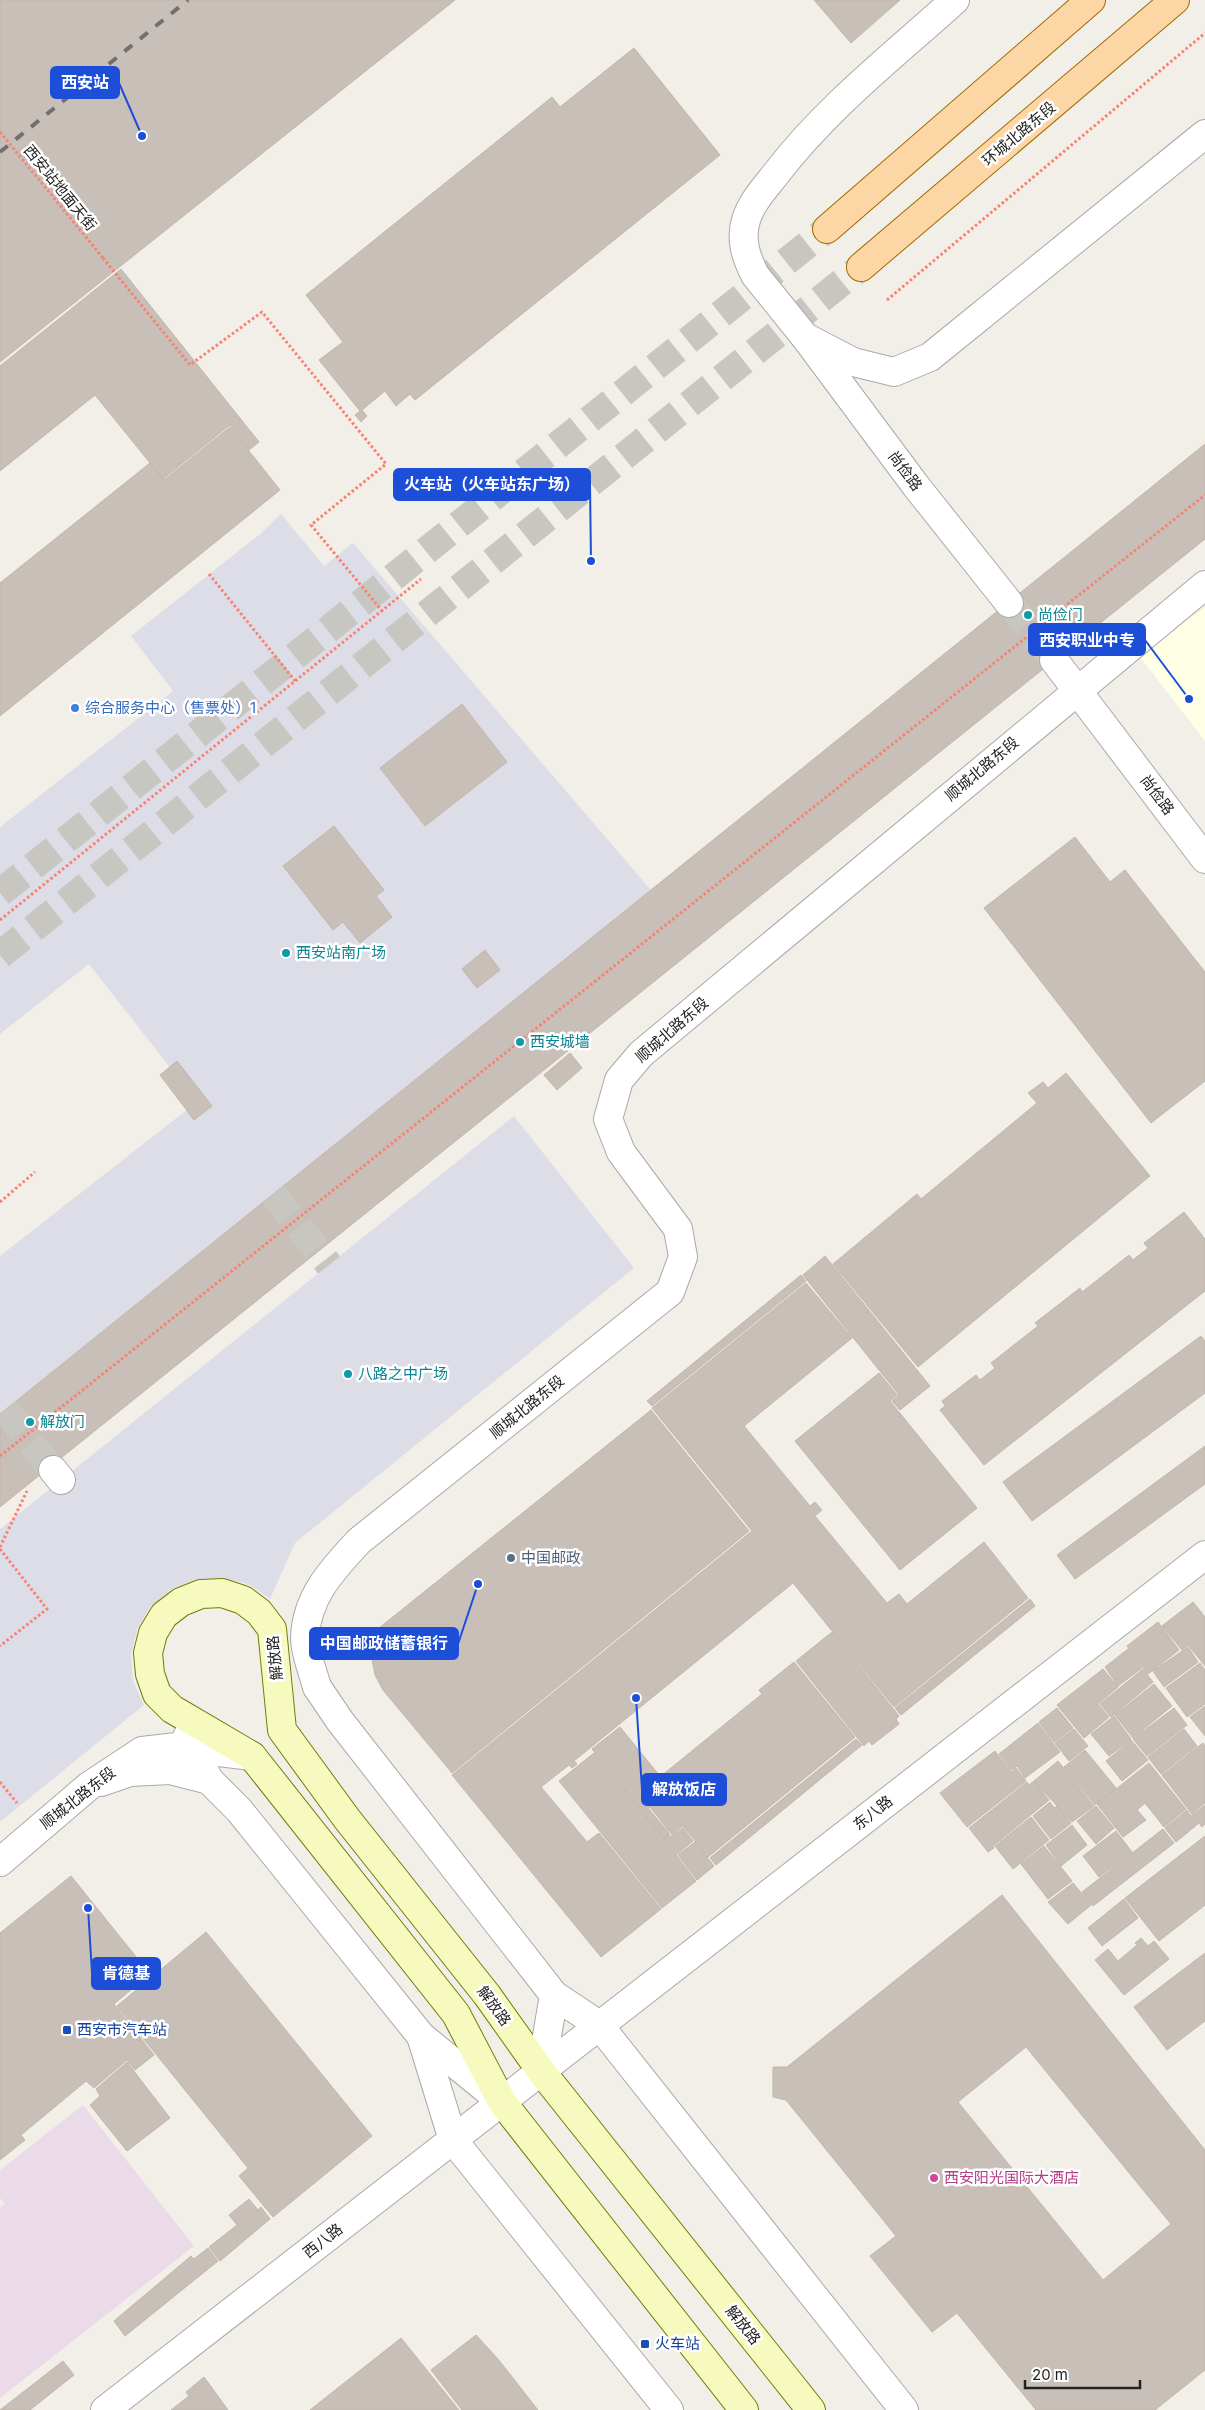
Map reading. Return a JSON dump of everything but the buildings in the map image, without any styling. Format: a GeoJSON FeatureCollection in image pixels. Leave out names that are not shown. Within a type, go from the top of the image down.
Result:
{"type":"FeatureCollection","features":[{"type":"Feature","properties":{"kind":"main road"},"geometry":{"type":"LineString","coordinates":[[827,229],[1091,0]]}},
{"type":"Feature","properties":{"kind":"main road","name":"环城北路东段"},"geometry":{"type":"LineString","coordinates":[[861,267],[1176,0]]}},
{"type":"Feature","properties":{"kind":"main road","name":"解放路"},"geometry":{"type":"LineString","coordinates":[[744,2410],[502,2102],[456,2014],[252,1756],[172,1710],[158,1694],[150,1674],[148,1660],[153,1632],[164,1615],[181,1602],[201,1594],[222,1593],[243,1600],[259,1612],[272,1629],[282,1730],[347,1818],[487,1995],[541,2070],[811,2410]]}},
{"type":"Feature","properties":{"kind":"street","name":"尚俭路"},"geometry":{"type":"LineString","coordinates":[[955,0],[815,126],[758,198],[746,218],[743,236],[749,264],[755,275],[805,337],[916,486],[1009,602]]}},
{"type":"Feature","properties":{"kind":"street"},"geometry":{"type":"LineString","coordinates":[[805,337],[853,362],[894,372],[930,357],[1205,134]]}},
{"type":"Feature","properties":{"kind":"street","name":"顺城北路东段"},"geometry":{"type":"LineString","coordinates":[[554,1995],[340,1721],[317,1687],[305,1638],[310,1607],[329,1573],[359,1542],[670,1292],[683,1257],[678,1229],[621,1152],[608,1119],[619,1080],[641,1054],[1076,690],[1205,585]]}},
{"type":"Feature","properties":{"kind":"street","name":"尚俭路"},"geometry":{"type":"LineString","coordinates":[[1054,660],[1205,859]]}},
{"type":"Feature","properties":{"kind":"street","name":"东八路"},"geometry":{"type":"LineString","coordinates":[[541,2070],[1205,1556]]}},
{"type":"Feature","properties":{"kind":"street"},"geometry":{"type":"LineString","coordinates":[[172,1710],[209,1780],[239,1810],[421,2036],[502,2102]]}},
{"type":"Feature","properties":{"kind":"street","name":"顺城北路东段"},"geometry":{"type":"LineString","coordinates":[[0,1862],[89,1786],[142,1750],[177,1747],[252,1756]]}},
{"type":"Feature","properties":{"kind":"street"},"geometry":{"type":"LineString","coordinates":[[89,1786],[130,1772],[170,1770],[209,1780]]}},
{"type":"Feature","properties":{"kind":"street"},"geometry":{"type":"LineString","coordinates":[[541,2070],[554,1995],[600,2025],[904,2410]]}},
{"type":"Feature","properties":{"kind":"street"},"geometry":{"type":"LineString","coordinates":[[421,2036],[453,2140],[668,2410]]}},
{"type":"Feature","properties":{"kind":"street","name":"西八路"},"geometry":{"type":"LineString","coordinates":[[105,2410],[541,2070]]}},
{"type":"Feature","properties":{"kind":"path"},"geometry":{"type":"LineString","coordinates":[[887,300],[1205,32]]}},
{"type":"Feature","properties":{"kind":"path","name":"西安站地面天街"},"geometry":{"type":"LineString","coordinates":[[0,132],[190,365],[262,312],[386,464],[311,525],[383,612]]}},
{"type":"Feature","properties":{"kind":"path"},"geometry":{"type":"LineString","coordinates":[[0,1456],[1205,495]]}},
{"type":"Feature","properties":{"kind":"path"},"geometry":{"type":"LineString","coordinates":[[209,574],[296,682]]}},
{"type":"Feature","properties":{"kind":"path"},"geometry":{"type":"LineString","coordinates":[[0,920],[383,612],[421,579]]}},
{"type":"Feature","properties":{"kind":"path"},"geometry":{"type":"LineString","coordinates":[[0,1202],[35,1172]]}},
{"type":"Feature","properties":{"kind":"path"},"geometry":{"type":"LineString","coordinates":[[0,1646],[47,1609],[0,1548],[28,1489]]}},
{"type":"Feature","properties":{"kind":"path"},"geometry":{"type":"LineString","coordinates":[[0,1782],[19,1806]]}},
{"type":"Feature","properties":{"kind":"shaded area","name":"西安站南广场"},"geometry":{"type":"Polygon","coordinates":[[[281,514],[324,566],[353,543],[651,890],[0,1414],[0,1256],[197,1102],[89,964],[0,1034],[0,827],[173,691],[131,636],[259,535],[281,514]],[[462,704],[380,768],[425,826],[507,762],[462,704]],[[376,896],[343,922],[360,943],[392,917],[376,896]]]}},
{"type":"Feature","properties":{"kind":"shaded area"},"geometry":{"type":"Polygon","coordinates":[[[1205,607],[1205,741],[1140,657],[1205,607]]]}},
{"type":"Feature","properties":{"kind":"shaded area","name":"八路之中广场"},"geometry":{"type":"Polygon","coordinates":[[[514,1116],[634,1268],[295,1543],[270,1599],[248,1584],[222,1578],[196,1579],[172,1589],[151,1606],[137,1629],[131,1655],[133,1681],[144,1705],[0,1822],[0,1529],[514,1116]]]}},
{"type":"Feature","properties":{"kind":"shaded area"},"geometry":{"type":"Polygon","coordinates":[[[83,2105],[194,2246],[0,2398],[0,2208],[5,2204],[0,2198],[0,2170],[83,2105]]]}},
{"type":"Feature","properties":{"kind":"tunnel"},"geometry":{"type":"LineString","coordinates":[[0,893],[827,229]]}},
{"type":"Feature","properties":{"kind":"tunnel"},"geometry":{"type":"LineString","coordinates":[[0,955],[861,267]]}},
{"type":"Feature","properties":{"kind":"tunnel"},"geometry":{"type":"LineString","coordinates":[[1009,603],[1054,660]]}},
{"type":"Feature","properties":{"kind":"tunnel"},"geometry":{"type":"LineString","coordinates":[[273,1194],[329,1265]]}},
{"type":"Feature","properties":{"kind":"tunnel"},"geometry":{"type":"LineString","coordinates":[[5,1410],[53,1470]]}},
{"type":"Feature","properties":{"kind":"railway"},"geometry":{"type":"LineString","coordinates":[[0,152],[188,0]]}},
{"type":"Feature","properties":{"kind":"place","name":"西安站"},"geometry":{"type":"Point","coordinates":[142,136]}},
{"type":"Feature","properties":{"kind":"place","name":"火车站（火车站东广场）"},"geometry":{"type":"Point","coordinates":[591,561]}},
{"type":"Feature","properties":{"kind":"place","name":"尚俭门"},"geometry":{"type":"Point","coordinates":[1028,615]}},
{"type":"Feature","properties":{"kind":"place","name":"西安职业中专"},"geometry":{"type":"Point","coordinates":[1189,699]}},
{"type":"Feature","properties":{"kind":"place","name":"综合服务中心（售票处）1"},"geometry":{"type":"Point","coordinates":[75,708]}},
{"type":"Feature","properties":{"kind":"place","name":"西安站南广场"},"geometry":{"type":"Point","coordinates":[286,953]}},
{"type":"Feature","properties":{"kind":"place","name":"西安城墙"},"geometry":{"type":"Point","coordinates":[520,1042]}},
{"type":"Feature","properties":{"kind":"place","name":"八路之中广场"},"geometry":{"type":"Point","coordinates":[348,1374]}},
{"type":"Feature","properties":{"kind":"place","name":"解放门"},"geometry":{"type":"Point","coordinates":[30,1422]}},
{"type":"Feature","properties":{"kind":"place","name":"中国邮政"},"geometry":{"type":"Point","coordinates":[511,1558]}},
{"type":"Feature","properties":{"kind":"place","name":"中国邮政储蓄银行"},"geometry":{"type":"Point","coordinates":[478,1584]}},
{"type":"Feature","properties":{"kind":"place","name":"解放饭店"},"geometry":{"type":"Point","coordinates":[636,1698]}},
{"type":"Feature","properties":{"kind":"place","name":"肯德基"},"geometry":{"type":"Point","coordinates":[88,1908]}},
{"type":"Feature","properties":{"kind":"place","name":"西安市汽车站"},"geometry":{"type":"Point","coordinates":[67,2030]}},
{"type":"Feature","properties":{"kind":"place","name":"西安阳光国际大酒店"},"geometry":{"type":"Point","coordinates":[934,2178]}},
{"type":"Feature","properties":{"kind":"place","name":"火车站"},"geometry":{"type":"Point","coordinates":[645,2344]}}]}
